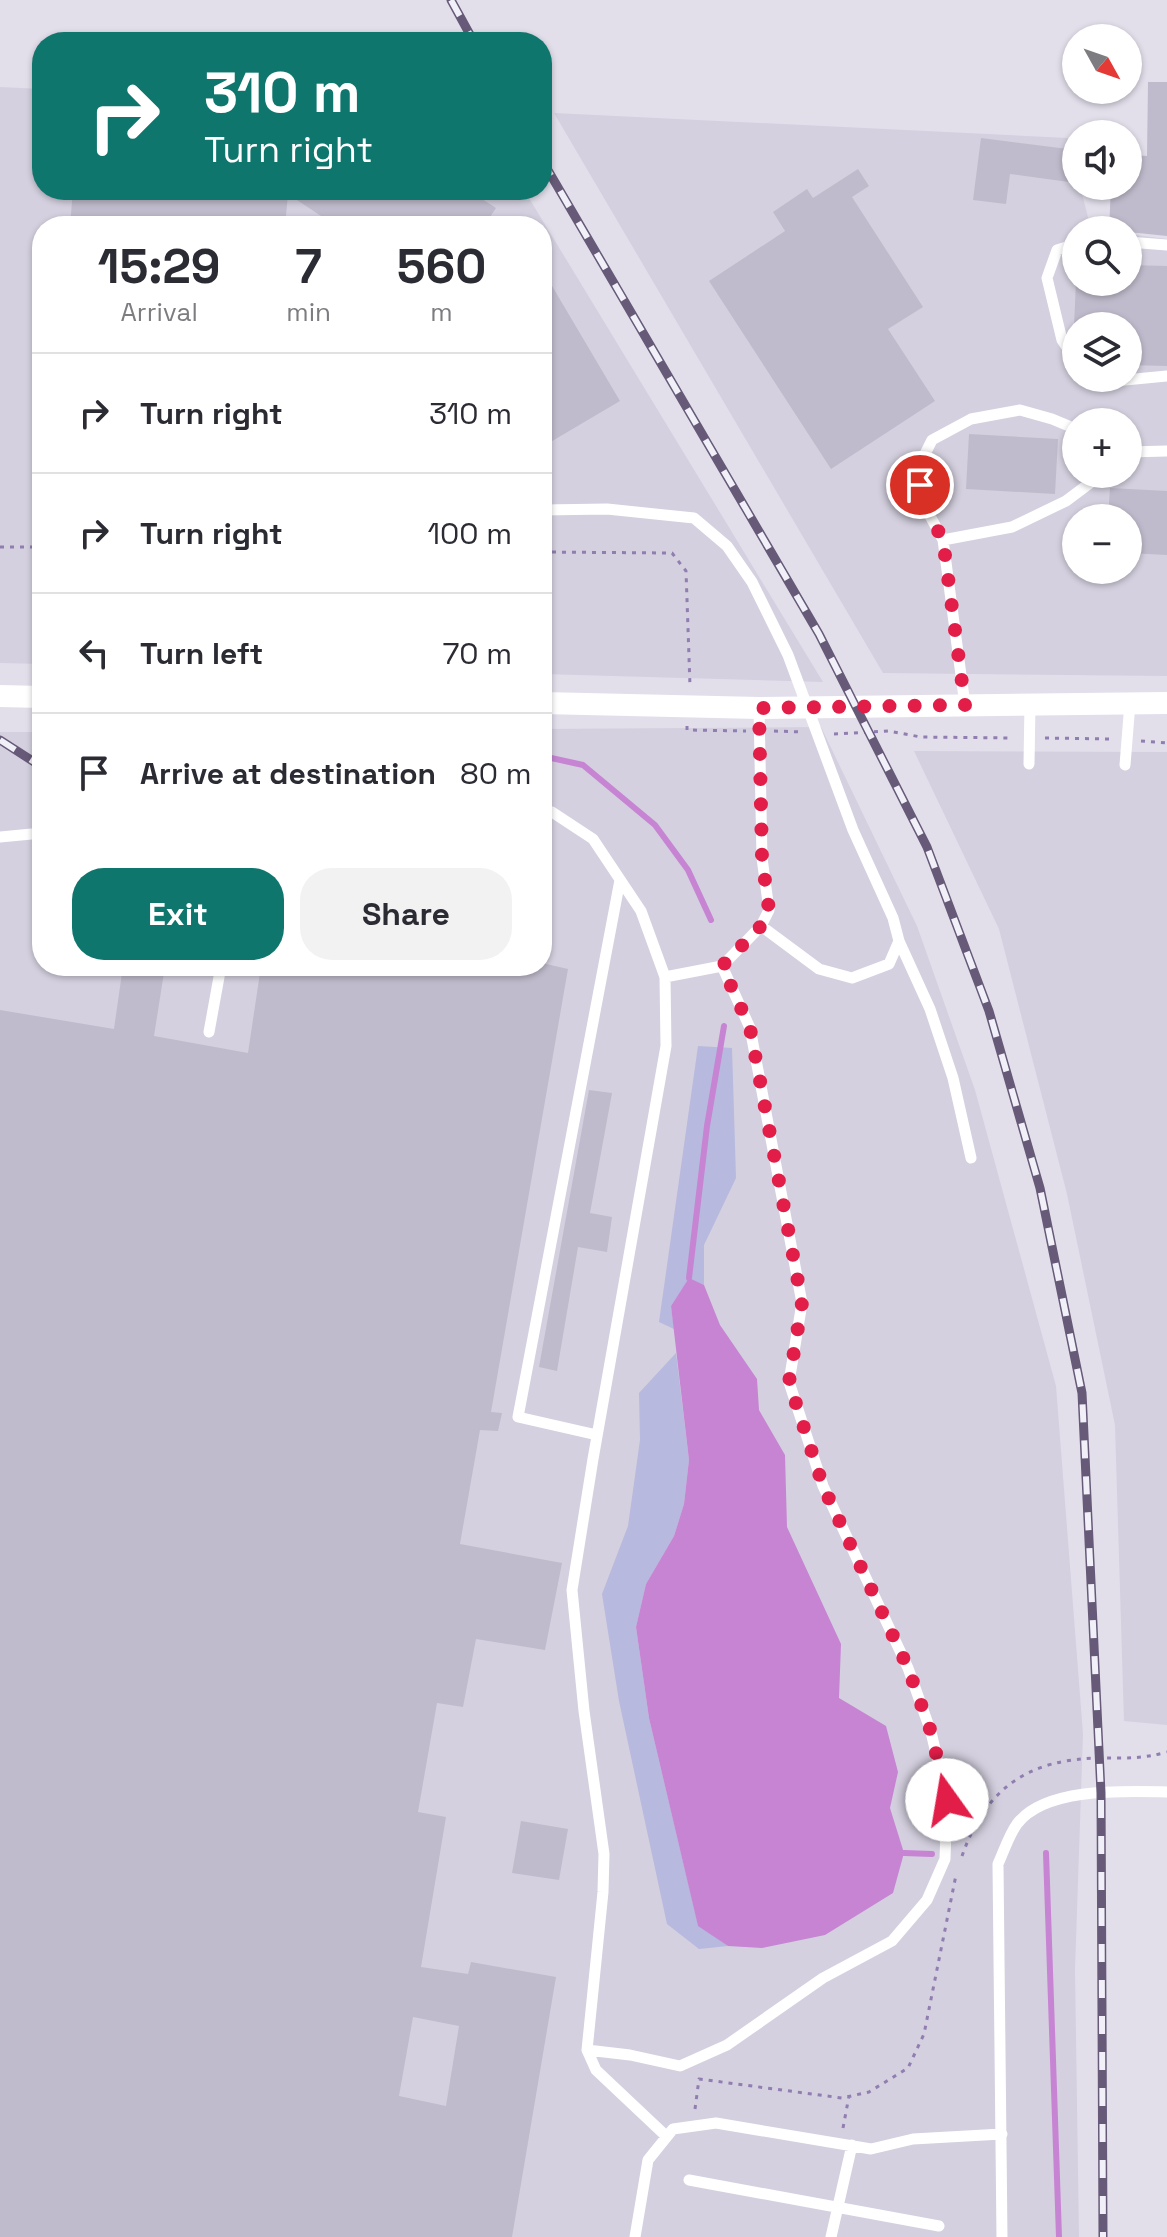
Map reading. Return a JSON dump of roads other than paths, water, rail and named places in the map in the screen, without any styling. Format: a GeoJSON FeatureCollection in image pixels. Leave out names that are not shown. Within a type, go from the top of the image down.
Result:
{"type":"FeatureCollection","features":[{"type":"Feature","properties":{"kind":"street"},"geometry":{"type":"LineString","coordinates":[[0,696],[32,697]]}},
{"type":"Feature","properties":{"kind":"street"},"geometry":{"type":"LineString","coordinates":[[552,703],[759,708],[1167,703]]}},
{"type":"Feature","properties":{"kind":"lane"},"geometry":{"type":"LineString","coordinates":[[1142,243],[1167,245]]}},
{"type":"Feature","properties":{"kind":"lane"},"geometry":{"type":"LineString","coordinates":[[1062,248],[1057,250],[1047,278],[1062,340]]}},
{"type":"Feature","properties":{"kind":"lane"},"geometry":{"type":"LineString","coordinates":[[1142,378],[1167,376]]}},
{"type":"Feature","properties":{"kind":"lane"},"geometry":{"type":"LineString","coordinates":[[965,705],[943,540],[922,501],[918,468],[932,440],[971,419],[1020,410],[1062,423]]}},
{"type":"Feature","properties":{"kind":"lane"},"geometry":{"type":"LineString","coordinates":[[1142,452],[1167,451]]}},
{"type":"Feature","properties":{"kind":"lane"},"geometry":{"type":"LineString","coordinates":[[943,540],[1012,527],[1066,501],[1083,488]]}},
{"type":"Feature","properties":{"kind":"lane"},"geometry":{"type":"LineString","coordinates":[[552,510],[607,509],[694,518],[727,546],[752,582],[788,655],[853,830],[930,1009],[953,1078],[971,1158]]}},
{"type":"Feature","properties":{"kind":"lane"},"geometry":{"type":"LineString","coordinates":[[1125,765],[1130,703]]}},
{"type":"Feature","properties":{"kind":"lane"},"geometry":{"type":"LineString","coordinates":[[1029,764],[1030,704]]}},
{"type":"Feature","properties":{"kind":"lane"},"geometry":{"type":"LineString","coordinates":[[665,977],[722,966],[761,926],[769,910],[762,858],[759,708]]}},
{"type":"Feature","properties":{"kind":"lane"},"geometry":{"type":"LineString","coordinates":[[552,812],[593,839],[641,911],[665,977],[666,1046],[572,1590],[584,1711],[604,1854],[587,2050],[596,2070],[666,2136]]}},
{"type":"Feature","properties":{"kind":"lane"},"geometry":{"type":"LineString","coordinates":[[0,837],[32,834]]}},
{"type":"Feature","properties":{"kind":"lane"},"geometry":{"type":"LineString","coordinates":[[597,1435],[518,1417],[620,880]]}},
{"type":"Feature","properties":{"kind":"lane"},"geometry":{"type":"LineString","coordinates":[[761,926],[819,969],[852,978],[889,964],[899,941]]}},
{"type":"Feature","properties":{"kind":"lane"},"geometry":{"type":"LineString","coordinates":[[587,2050],[680,2066],[727,2045],[823,1978],[892,1941],[927,1900],[945,1859],[947,1800],[931,1732],[908,1668],[823,1486],[789,1382],[802,1303],[750,1028],[722,966]]}},
{"type":"Feature","properties":{"kind":"lane"},"geometry":{"type":"LineString","coordinates":[[209,1032],[219,976]]}},
{"type":"Feature","properties":{"kind":"lane"},"geometry":{"type":"LineString","coordinates":[[1002,2237],[998,1864],[1018,1823],[1048,1800],[1122,1790],[1167,1792]]}},
{"type":"Feature","properties":{"kind":"lane"},"geometry":{"type":"LineString","coordinates":[[635,2237],[648,2160],[673,2129],[716,2123],[871,2149],[913,2139],[1002,2134]]}},
{"type":"Feature","properties":{"kind":"lane"},"geometry":{"type":"LineString","coordinates":[[831,2237],[846,2144]]}},
{"type":"Feature","properties":{"kind":"lane"},"geometry":{"type":"LineString","coordinates":[[689,2180],[939,2226]]}},
{"type":"Feature","properties":{"kind":"waterway"},"geometry":{"type":"LineString","coordinates":[[552,758],[583,765],[655,825],[688,870],[711,920]]}},
{"type":"Feature","properties":{"kind":"waterway"},"geometry":{"type":"LineString","coordinates":[[689,1278],[707,1126],[724,1026]]}},
{"type":"Feature","properties":{"kind":"waterway"},"geometry":{"type":"LineString","coordinates":[[904,1853],[932,1854]]}},
{"type":"Feature","properties":{"kind":"waterway"},"geometry":{"type":"LineString","coordinates":[[1046,1853],[1059,2237]]}},
{"type":"Feature","properties":{"kind":"railway"},"geometry":{"type":"LineString","coordinates":[[451,0],[469,32]]}},
{"type":"Feature","properties":{"kind":"railway"},"geometry":{"type":"LineString","coordinates":[[552,177],[819,634],[927,847],[989,1011],[1040,1188],[1082,1393],[1101,1793],[1103,2237]]}},
{"type":"Feature","properties":{"kind":"railway"},"geometry":{"type":"LineString","coordinates":[[0,740],[32,761]]}}]}
